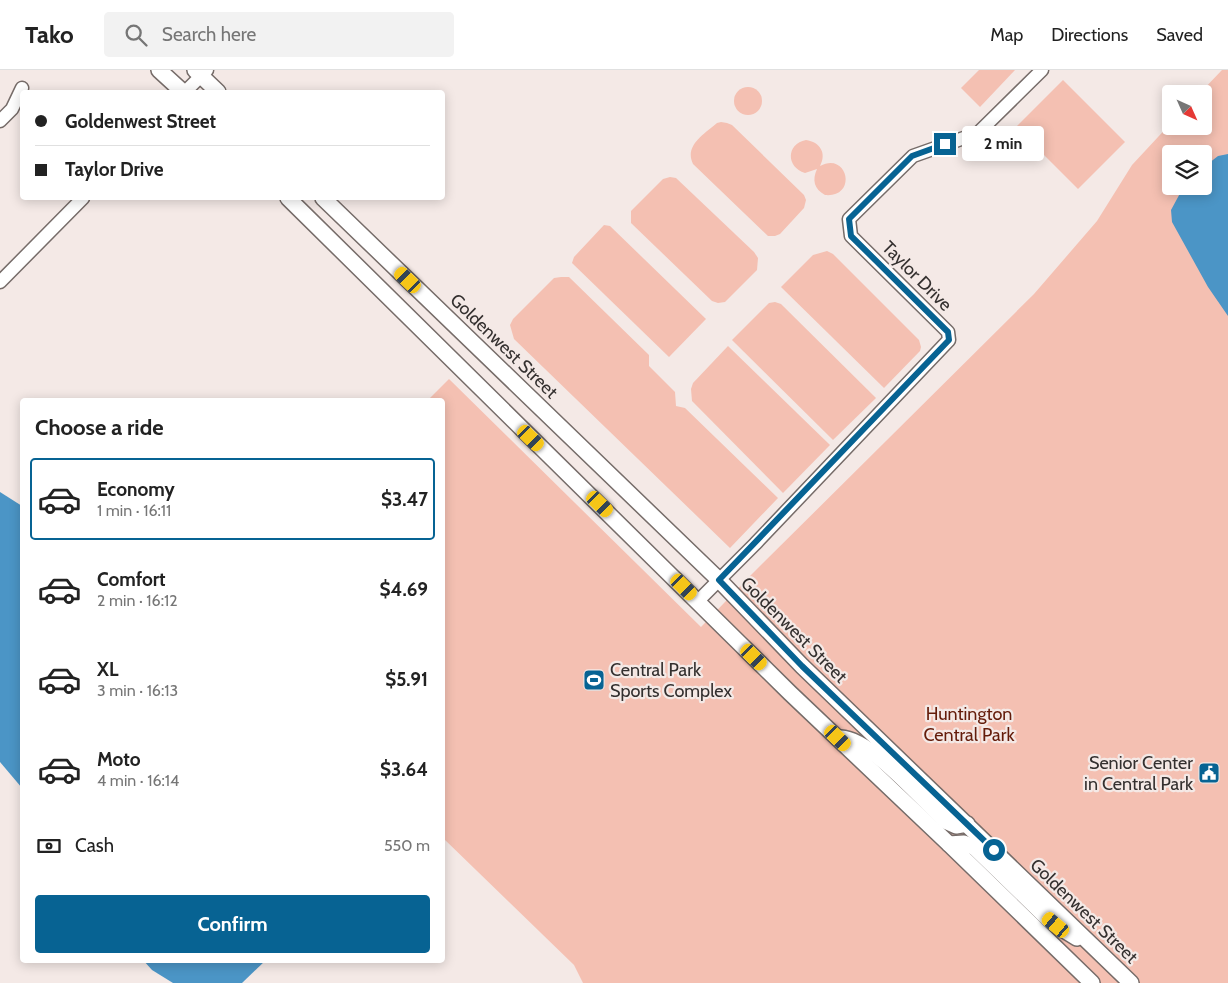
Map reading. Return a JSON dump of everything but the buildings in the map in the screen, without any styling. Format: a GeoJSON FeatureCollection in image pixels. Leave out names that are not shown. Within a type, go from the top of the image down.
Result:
{"type":"FeatureCollection","features":[{"type":"Feature","properties":{"kind":"main road"},"geometry":{"type":"LineString","coordinates":[[159,70],[182,90]]}},
{"type":"Feature","properties":{"kind":"main road"},"geometry":{"type":"LineString","coordinates":[[201,72],[216,90]]}},
{"type":"Feature","properties":{"kind":"main road"},"geometry":{"type":"LineString","coordinates":[[290,200],[838,738],[1092,983]]}},
{"type":"Feature","properties":{"kind":"main road","name":"Goldenwest Street"},"geometry":{"type":"LineString","coordinates":[[325,200],[719,580],[802,666],[1131,983]]}},
{"type":"Feature","properties":{"kind":"main road"},"geometry":{"type":"LineString","coordinates":[[838,738],[848,738],[867,748],[947,822],[956,826],[967,824]]}},
{"type":"Feature","properties":{"kind":"main road"},"geometry":{"type":"LineString","coordinates":[[949,844],[964,843],[975,848],[1056,925],[1072,936],[1092,944]]}},
{"type":"Feature","properties":{"kind":"street","name":"Taylor Drive"},"geometry":{"type":"LineString","coordinates":[[698,601],[949,340],[948,332],[851,236],[849,219],[912,156],[978,133],[1042,70]]}},
{"type":"Feature","properties":{"kind":"street"},"geometry":{"type":"LineString","coordinates":[[186,90],[201,72]]}},
{"type":"Feature","properties":{"kind":"street"},"geometry":{"type":"LineString","coordinates":[[0,121],[12,109],[20,92]]}},
{"type":"Feature","properties":{"kind":"street"},"geometry":{"type":"LineString","coordinates":[[0,282],[80,200]]}},
{"type":"Feature","properties":{"kind":"green space"},"geometry":{"type":"Polygon","coordinates":[[[979,70],[1015,70],[980,107],[961,88],[979,70]]]}},
{"type":"Feature","properties":{"kind":"green space","name":"Huntington Central Park"},"geometry":{"type":"Polygon","coordinates":[[[1222,70],[1228,70],[1228,983],[583,983],[574,965],[445,840],[445,398],[430,398],[449,379],[701,627],[1034,294],[1097,221],[1132,165],[1162,133],[1162,135],[1212,135],[1212,85],[1208,85],[1222,70]]]}},
{"type":"Feature","properties":{"kind":"green space"},"geometry":{"type":"Polygon","coordinates":[[[1063,80],[1125,142],[1078,189],[1016,127],[1063,80]]]}},
{"type":"Feature","properties":{"kind":"green space"},"geometry":{"type":"Polygon","coordinates":[[[748,87],[758,91],[762,101],[758,111],[748,115],[738,111],[734,101],[738,91],[748,87]]]}},
{"type":"Feature","properties":{"kind":"green space"},"geometry":{"type":"Polygon","coordinates":[[[721,122],[732,125],[804,195],[806,200],[804,208],[780,234],[768,236],[693,164],[691,152],[693,146],[706,132],[721,122]]]}},
{"type":"Feature","properties":{"kind":"green space"},"geometry":{"type":"Polygon","coordinates":[[[806,140],[815,143],[821,149],[823,157],[820,166],[830,163],[843,169],[845,183],[842,190],[835,194],[825,195],[818,190],[815,184],[814,180],[817,169],[805,173],[794,166],[791,156],[792,151],[799,142],[806,140]]]}},
{"type":"Feature","properties":{"kind":"green space"},"geometry":{"type":"Polygon","coordinates":[[[676,178],[754,252],[758,258],[757,270],[725,302],[718,303],[712,301],[631,223],[631,211],[663,179],[676,178]]]}},
{"type":"Feature","properties":{"kind":"green space"},"geometry":{"type":"Polygon","coordinates":[[[604,225],[610,226],[706,319],[669,357],[572,263],[574,257],[604,225]]]}},
{"type":"Feature","properties":{"kind":"green space"},"geometry":{"type":"Polygon","coordinates":[[[827,251],[833,254],[919,340],[920,351],[884,388],[781,287],[813,255],[827,251]]]}},
{"type":"Feature","properties":{"kind":"green space"},"geometry":{"type":"Polygon","coordinates":[[[569,277],[649,355],[649,366],[675,392],[676,406],[685,408],[778,498],[730,548],[514,339],[510,325],[513,319],[554,278],[569,277]]]}},
{"type":"Feature","properties":{"kind":"green space"},"geometry":{"type":"Polygon","coordinates":[[[769,303],[781,304],[876,398],[833,440],[732,340],[769,303]]]}},
{"type":"Feature","properties":{"kind":"green space"},"geometry":{"type":"Polygon","coordinates":[[[728,346],[830,445],[783,493],[692,401],[691,389],[693,383],[728,346]]]}},
{"type":"Feature","properties":{"kind":"water"},"geometry":{"type":"Polygon","coordinates":[[[1228,154],[1228,316],[1208,287],[1172,222],[1171,210],[1179,195],[1212,195],[1212,161],[1218,156],[1228,154]]]}},
{"type":"Feature","properties":{"kind":"water"},"geometry":{"type":"Polygon","coordinates":[[[0,492],[20,505],[20,786],[0,762],[0,492]]]}},
{"type":"Feature","properties":{"kind":"water"},"geometry":{"type":"Polygon","coordinates":[[[146,963],[263,963],[242,983],[173,983],[152,970],[146,963]]]}},
{"type":"Feature","properties":{"kind":"place","name":"Central Park Sports Complex"},"geometry":{"type":"Point","coordinates":[594,680]}},
{"type":"Feature","properties":{"kind":"place","name":"Senior Center in Central Park"},"geometry":{"type":"Point","coordinates":[1209,773]}},
{"type":"Feature","properties":{"kind":"route"},"geometry":{"type":"LineString","coordinates":[[945,144],[912,156],[849,219],[851,236],[948,332],[949,340],[719,580],[802,666],[994,850]]}}]}
